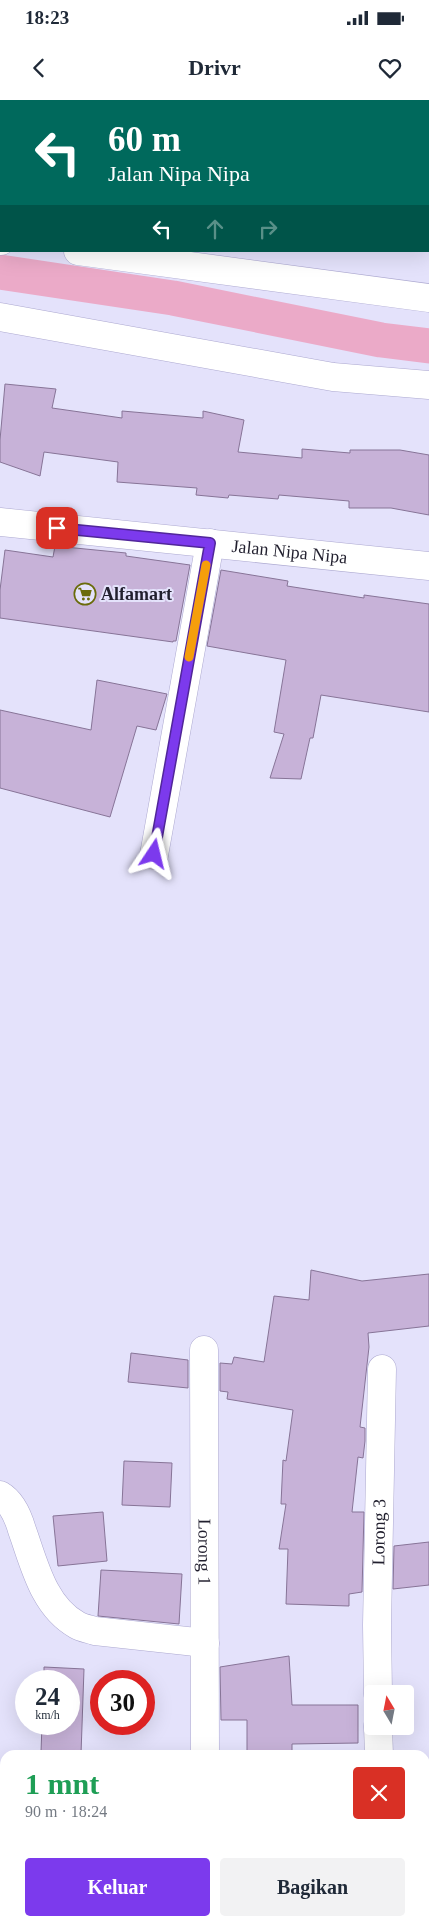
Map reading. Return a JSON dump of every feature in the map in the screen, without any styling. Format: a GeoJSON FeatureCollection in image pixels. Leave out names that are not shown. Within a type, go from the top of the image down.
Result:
{"type":"FeatureCollection","features":[{"type":"Feature","properties":{"kind":"street"},"geometry":{"type":"LineString","coordinates":[[85,252],[429,298]]}},
{"type":"Feature","properties":{"kind":"street"},"geometry":{"type":"LineString","coordinates":[[0,317],[333,377],[429,385]]}},
{"type":"Feature","properties":{"kind":"street","name":"Jalan Nipa Nipa"},"geometry":{"type":"LineString","coordinates":[[0,522],[429,566]]}},
{"type":"Feature","properties":{"kind":"street"},"geometry":{"type":"LineString","coordinates":[[154,854],[210,543]]}},
{"type":"Feature","properties":{"kind":"street","name":"Lorong 1"},"geometry":{"type":"LineString","coordinates":[[204,1350],[205,1750]]}},
{"type":"Feature","properties":{"kind":"street","name":"Lorong 3"},"geometry":{"type":"LineString","coordinates":[[378,1685],[377,1626],[382,1369]]}},
{"type":"Feature","properties":{"kind":"street"},"geometry":{"type":"LineString","coordinates":[[0,1495],[8,1500],[19,1520],[38,1575],[51,1602],[78,1626],[95,1631],[205,1643]]}},
{"type":"Feature","properties":{"kind":"street"},"geometry":{"type":"LineString","coordinates":[[378,1735],[378,1750]]}},
{"type":"Feature","properties":{"kind":"building"},"geometry":{"type":"Polygon","coordinates":[[[5,384],[56,389],[52,408],[122,418],[122,411],[203,418],[203,411],[244,420],[238,452],[302,458],[302,449],[350,453],[350,450],[400,450],[429,455],[429,515],[391,508],[349,508],[349,501],[279,495],[278,499],[229,495],[228,498],[196,495],[197,488],[117,482],[118,462],[44,452],[40,476],[0,462],[5,384]]]}},
{"type":"Feature","properties":{"kind":"building"},"geometry":{"type":"Polygon","coordinates":[[[55,546],[126,553],[126,556],[190,565],[176,641],[0,618],[0,590],[5,550],[53,557],[55,546]]]}},
{"type":"Feature","properties":{"kind":"building"},"geometry":{"type":"Polygon","coordinates":[[[221,570],[288,581],[287,586],[364,598],[364,595],[429,604],[429,712],[321,695],[313,738],[310,738],[301,779],[270,778],[284,734],[274,732],[286,660],[207,646],[221,570]]]}},
{"type":"Feature","properties":{"kind":"building"},"geometry":{"type":"Polygon","coordinates":[[[97,680],[167,694],[156,730],[137,726],[110,817],[0,788],[0,710],[91,730],[97,680]]]}},
{"type":"Feature","properties":{"kind":"building"},"geometry":{"type":"Polygon","coordinates":[[[311,1270],[362,1281],[429,1274],[429,1326],[368,1333],[369,1347],[360,1427],[365,1428],[365,1441],[363,1458],[358,1457],[352,1512],[364,1512],[362,1592],[349,1594],[349,1606],[286,1604],[288,1549],[279,1549],[286,1504],[281,1504],[283,1460],[286,1461],[293,1410],[227,1399],[228,1392],[220,1391],[220,1363],[232,1364],[234,1357],[264,1362],[274,1296],[309,1300],[311,1270]]]}},
{"type":"Feature","properties":{"kind":"building"},"geometry":{"type":"Polygon","coordinates":[[[131,1353],[188,1360],[188,1388],[128,1382],[131,1353]]]}},
{"type":"Feature","properties":{"kind":"building"},"geometry":{"type":"Polygon","coordinates":[[[124,1461],[172,1463],[170,1507],[122,1505],[124,1461]]]}},
{"type":"Feature","properties":{"kind":"building"},"geometry":{"type":"Polygon","coordinates":[[[103,1512],[107,1561],[58,1566],[53,1516],[103,1512]]]}},
{"type":"Feature","properties":{"kind":"building"},"geometry":{"type":"Polygon","coordinates":[[[429,1542],[429,1585],[393,1589],[394,1546],[429,1542]]]}},
{"type":"Feature","properties":{"kind":"building"},"geometry":{"type":"Polygon","coordinates":[[[101,1570],[182,1574],[179,1624],[98,1616],[101,1570]]]}},
{"type":"Feature","properties":{"kind":"building"},"geometry":{"type":"Polygon","coordinates":[[[289,1656],[292,1705],[358,1705],[358,1743],[292,1744],[292,1750],[247,1750],[247,1720],[221,1720],[220,1667],[289,1656]]]}},
{"type":"Feature","properties":{"kind":"building"},"geometry":{"type":"Polygon","coordinates":[[[44,1667],[84,1669],[81,1750],[41,1750],[42,1735],[80,1735],[80,1670],[44,1670],[44,1667]]]}},
{"type":"Feature","properties":{"kind":"waterway"},"geometry":{"type":"LineString","coordinates":[[0,272],[173,298],[381,340],[429,346]]}},
{"type":"Feature","properties":{"kind":"slow traffic"},"geometry":{"type":"LineString","coordinates":[[189,657],[206,565]]}},
{"type":"Feature","properties":{"kind":"place","name":"Alfamart"},"geometry":{"type":"Point","coordinates":[85,594]}},
{"type":"Feature","properties":{"kind":"route"},"geometry":{"type":"LineString","coordinates":[[57,528],[210,543],[154,854]]}}]}
